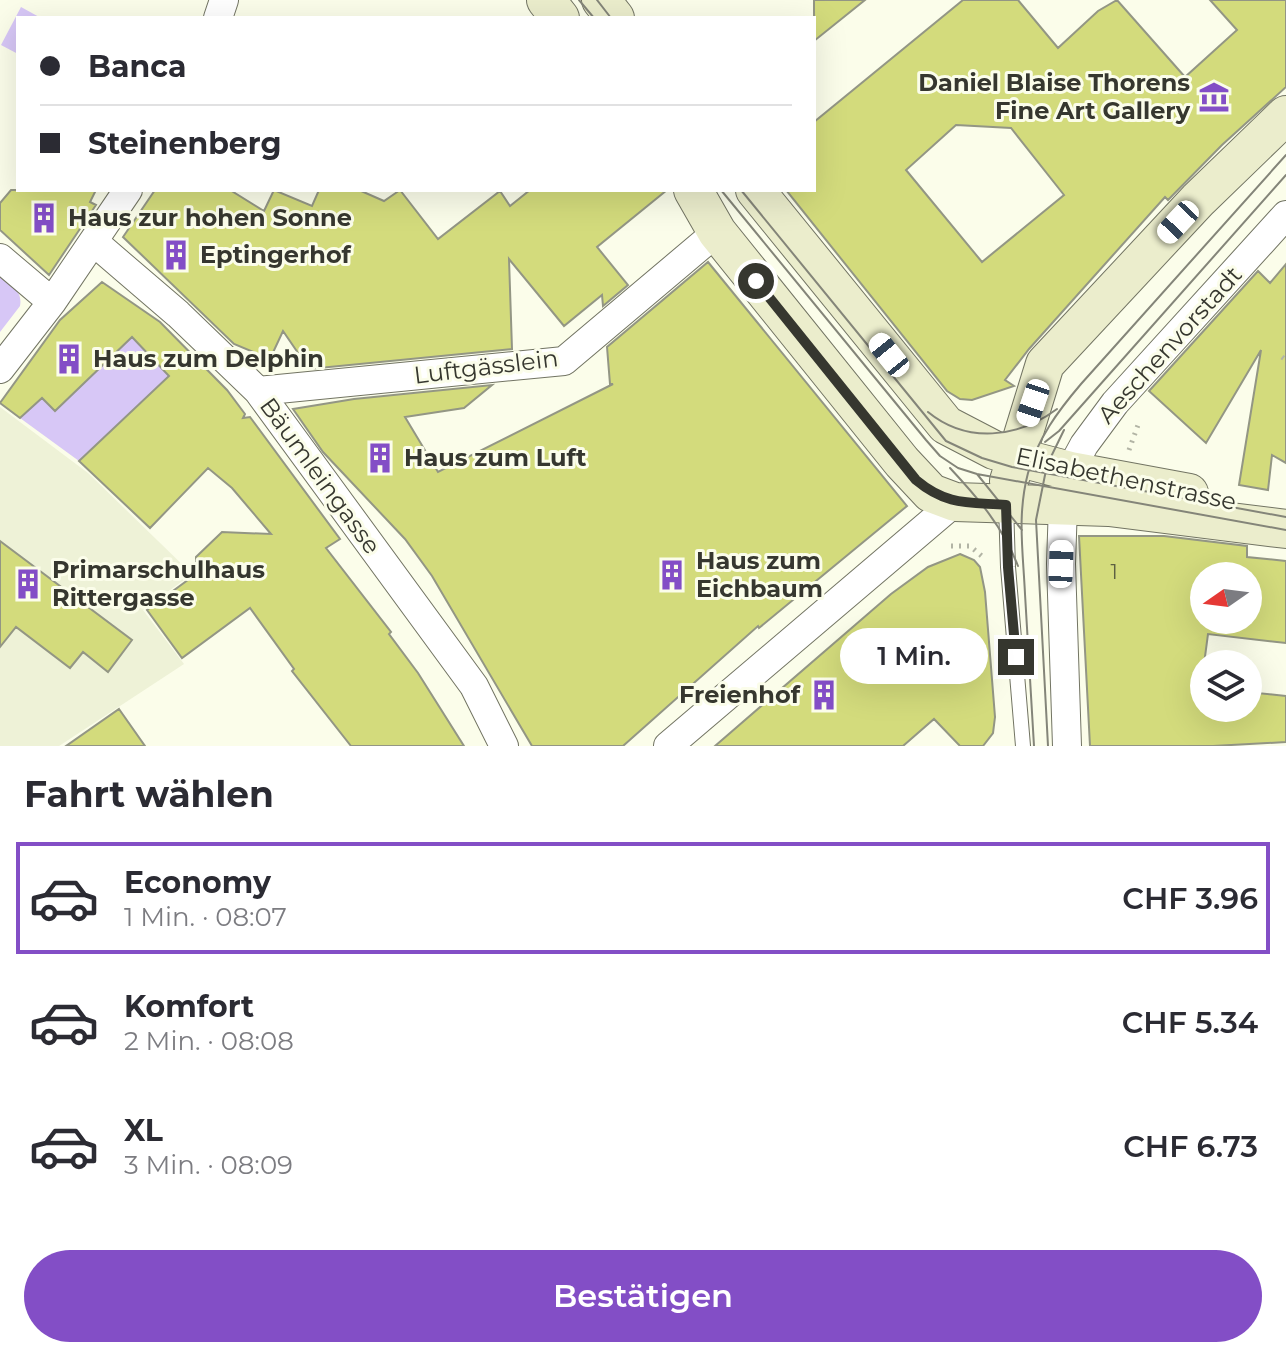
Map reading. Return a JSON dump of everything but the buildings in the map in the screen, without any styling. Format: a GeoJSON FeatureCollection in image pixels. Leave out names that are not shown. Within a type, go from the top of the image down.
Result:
{"type":"FeatureCollection","features":[{"type":"Feature","properties":{"kind":"street"},"geometry":{"type":"LineString","coordinates":[[546,0],[558,16]]}},
{"type":"Feature","properties":{"kind":"street"},"geometry":{"type":"LineString","coordinates":[[601,0],[613,16]]}},
{"type":"Feature","properties":{"kind":"street"},"geometry":{"type":"LineString","coordinates":[[1006,505],[1015,456],[1045,364],[1198,200],[1286,115]]}},
{"type":"Feature","properties":{"kind":"street"},"geometry":{"type":"LineString","coordinates":[[0,369],[52,302],[127,192]]}},
{"type":"Feature","properties":{"kind":"street"},"geometry":{"type":"LineString","coordinates":[[668,746],[955,502],[931,493],[916,480],[717,232],[694,192]]}},
{"type":"Feature","properties":{"kind":"street","name":"Elisabethenstrasse"},"geometry":{"type":"LineString","coordinates":[[757,192],[946,425],[969,438],[1015,456],[1109,507],[1286,529]]}},
{"type":"Feature","properties":{"kind":"street","name":"Aeschenvorstadt"},"geometry":{"type":"LineString","coordinates":[[1067,486],[1084,445],[1115,403],[1286,215]]}},
{"type":"Feature","properties":{"kind":"street","name":"Luftgässlein"},"geometry":{"type":"LineString","coordinates":[[258,391],[564,361],[614,328],[717,232]]}},
{"type":"Feature","properties":{"kind":"street","name":"Bäumleingasse"},"geometry":{"type":"LineString","coordinates":[[94,242],[178,314],[258,391],[474,686],[504,746]]}},
{"type":"Feature","properties":{"kind":"street"},"geometry":{"type":"LineString","coordinates":[[0,258],[52,302]]}},
{"type":"Feature","properties":{"kind":"street"},"geometry":{"type":"LineString","coordinates":[[1067,486],[1061,564],[1067,746]]}},
{"type":"Feature","properties":{"kind":"street","name":"Elisabethenstrasse"},"geometry":{"type":"LineString","coordinates":[[955,502],[1006,505],[1067,486],[1286,510]]}},
{"type":"Feature","properties":{"kind":"lane"},"geometry":{"type":"LineString","coordinates":[[1006,505],[1023,746]]}},
{"type":"Feature","properties":{"kind":"shaded area"},"geometry":{"type":"Polygon","coordinates":[[[21,7],[37,16],[16,16],[21,7]]]}},
{"type":"Feature","properties":{"kind":"shaded area"},"geometry":{"type":"Polygon","coordinates":[[[16,16],[16,53],[1,45],[16,16]]]}},
{"type":"Feature","properties":{"kind":"shaded area"},"geometry":{"type":"Polygon","coordinates":[[[0,276],[20,296],[20,306],[0,332],[0,276]]]}},
{"type":"Feature","properties":{"kind":"shaded area"},"geometry":{"type":"Polygon","coordinates":[[[132,337],[169,376],[79,461],[20,418],[42,398],[55,411],[132,337]]]}},
{"type":"Feature","properties":{"kind":"shaded area"},"geometry":{"type":"Polygon","coordinates":[[[0,407],[88,473],[192,574],[143,610],[184,664],[59,746],[0,746],[0,407]]]}},
{"type":"Feature","properties":{"kind":"tram line"},"geometry":{"type":"LineString","coordinates":[[579,0],[592,16]]}},
{"type":"Feature","properties":{"kind":"tram line"},"geometry":{"type":"LineString","coordinates":[[597,0],[609,16]]}},
{"type":"Feature","properties":{"kind":"tram line"},"geometry":{"type":"LineString","coordinates":[[1034,746],[1022,518],[1028,473],[1037,448],[1081,384],[1286,155]]}},
{"type":"Feature","properties":{"kind":"tram line"},"geometry":{"type":"LineString","coordinates":[[1045,442],[1059,431],[1286,175]]}},
{"type":"Feature","properties":{"kind":"tram line"},"geometry":{"type":"LineString","coordinates":[[723,192],[926,440],[940,456],[958,468],[1286,530]]}},
{"type":"Feature","properties":{"kind":"tram line"},"geometry":{"type":"LineString","coordinates":[[743,192],[946,441],[982,458],[1012,467],[1286,517]]}},
{"type":"Feature","properties":{"kind":"tram line"},"geometry":{"type":"LineString","coordinates":[[928,412],[959,429],[992,433],[1026,426],[1057,409]]}},
{"type":"Feature","properties":{"kind":"tram line"},"geometry":{"type":"LineString","coordinates":[[1048,746],[1036,520],[1047,465],[1064,430]]}},
{"type":"Feature","properties":{"kind":"tram line"},"geometry":{"type":"LineString","coordinates":[[950,468],[989,514],[1018,566]]}},
{"type":"Feature","properties":{"kind":"tram line"},"geometry":{"type":"LineString","coordinates":[[977,474],[1022,530]]}},
{"type":"Feature","properties":{"kind":"place","name":"Daniel Blaise Thorens Fine Art Gallery"},"geometry":{"type":"Point","coordinates":[1214,97]}},
{"type":"Feature","properties":{"kind":"place","name":"Haus zur hohen Sonne"},"geometry":{"type":"Point","coordinates":[44,218]}},
{"type":"Feature","properties":{"kind":"place","name":"Eptingerhof"},"geometry":{"type":"Point","coordinates":[176,255]}},
{"type":"Feature","properties":{"kind":"place","name":"Haus zum Delphin"},"geometry":{"type":"Point","coordinates":[69,359]}},
{"type":"Feature","properties":{"kind":"place","name":"Haus zum Luft"},"geometry":{"type":"Point","coordinates":[380,458]}},
{"type":"Feature","properties":{"kind":"place","name":"Haus zum Eichbaum"},"geometry":{"type":"Point","coordinates":[672,575]}},
{"type":"Feature","properties":{"kind":"place","name":"Primarschulhaus Rittergasse"},"geometry":{"type":"Point","coordinates":[28,584]}},
{"type":"Feature","properties":{"kind":"place","name":"Freienhof"},"geometry":{"type":"Point","coordinates":[824,695]}},
{"type":"Feature","properties":{"kind":"route"},"geometry":{"type":"LineString","coordinates":[[756,281],[916,480],[931,493],[955,502],[1006,505],[1016,657]]}}]}
